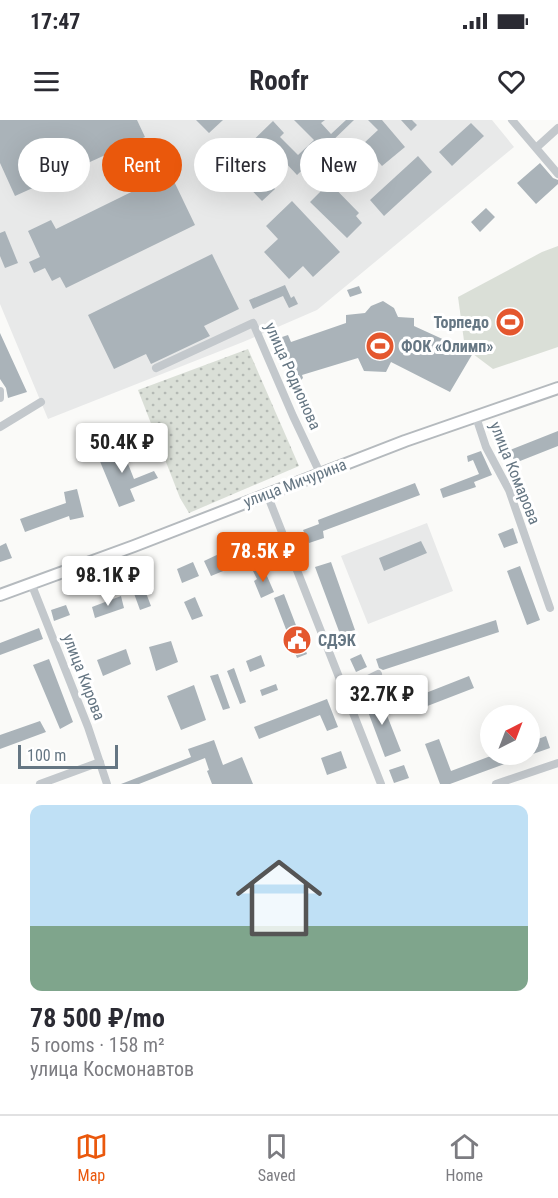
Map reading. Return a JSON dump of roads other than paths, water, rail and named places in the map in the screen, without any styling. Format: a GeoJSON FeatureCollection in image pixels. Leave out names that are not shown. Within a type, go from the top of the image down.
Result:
{"type":"FeatureCollection","features":[{"type":"Feature","properties":{"kind":"main road","name":"улица Мичурина"},"geometry":{"type":"LineString","coordinates":[[0,595],[134,546],[321,473],[558,388]]}},
{"type":"Feature","properties":{"kind":"street"},"geometry":{"type":"LineString","coordinates":[[512,120],[558,174]]}},
{"type":"Feature","properties":{"kind":"street"},"geometry":{"type":"LineString","coordinates":[[536,148],[558,128]]}},
{"type":"Feature","properties":{"kind":"street","name":"улица Родионова"},"geometry":{"type":"LineString","coordinates":[[156,368],[253,323],[293,416],[321,473]]}},
{"type":"Feature","properties":{"kind":"street"},"geometry":{"type":"LineString","coordinates":[[0,391],[0,398]]}},
{"type":"Feature","properties":{"kind":"street"},"geometry":{"type":"LineString","coordinates":[[0,427],[41,402]]}},
{"type":"Feature","properties":{"kind":"street","name":"улица Комарова"},"geometry":{"type":"LineString","coordinates":[[476,417],[486,447],[508,490],[549,609]]}},
{"type":"Feature","properties":{"kind":"street"},"geometry":{"type":"LineString","coordinates":[[267,494],[381,784]]}},
{"type":"Feature","properties":{"kind":"street","name":"улица Кирова"},"geometry":{"type":"LineString","coordinates":[[31,583],[107,784]]}},
{"type":"Feature","properties":{"kind":"street"},"geometry":{"type":"LineString","coordinates":[[344,691],[378,674]]}},
{"type":"Feature","properties":{"kind":"street"},"geometry":{"type":"LineString","coordinates":[[40,784],[100,762]]}},
{"type":"Feature","properties":{"kind":"street"},"geometry":{"type":"LineString","coordinates":[[496,784],[558,763]]}},
{"type":"Feature","properties":{"kind":"place","name":"Торпедо"},"geometry":{"type":"Point","coordinates":[510,322]}},
{"type":"Feature","properties":{"kind":"place","name":"ФОК «Олимп»"},"geometry":{"type":"Point","coordinates":[380,346]}},
{"type":"Feature","properties":{"kind":"place","name":"СДЭК"},"geometry":{"type":"Point","coordinates":[297,640]}}]}
